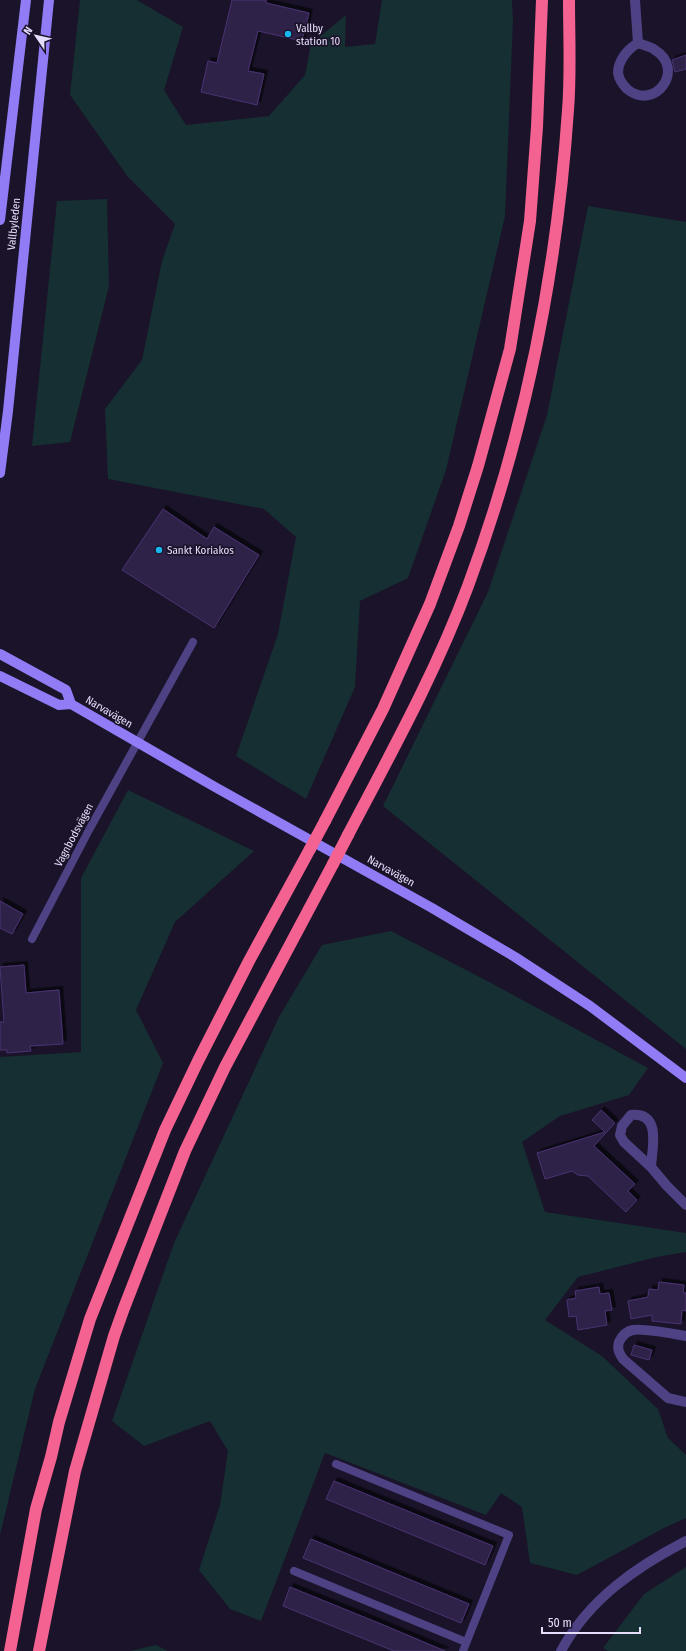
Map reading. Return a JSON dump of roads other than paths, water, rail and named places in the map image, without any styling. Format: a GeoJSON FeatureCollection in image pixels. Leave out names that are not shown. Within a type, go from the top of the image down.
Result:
{"type":"FeatureCollection","features":[{"type":"Feature","properties":{"kind":"highway"},"geometry":{"type":"LineString","coordinates":[[10,1651],[36,1509],[59,1422],[90,1319],[165,1130],[235,987],[383,710],[430,604],[459,526],[478,466],[510,349],[530,221],[537,127],[542,0]]}},
{"type":"Feature","properties":{"kind":"highway"},"geometry":{"type":"LineString","coordinates":[[39,1651],[75,1471],[114,1336],[185,1151],[225,1067],[420,699],[467,588],[502,487],[526,394],[543,315],[560,204],[569,107],[570,0]]}},
{"type":"Feature","properties":{"kind":"main road","name":"Vallbyleden"},"geometry":{"type":"LineString","coordinates":[[0,220],[26,0]]}},
{"type":"Feature","properties":{"kind":"main road","name":"Vallbyleden"},"geometry":{"type":"LineString","coordinates":[[0,474],[4,411],[49,0]]}},
{"type":"Feature","properties":{"kind":"main road","name":"Narvavägen"},"geometry":{"type":"LineString","coordinates":[[0,654],[66,690],[71,704]]}},
{"type":"Feature","properties":{"kind":"main road","name":"Narvavägen"},"geometry":{"type":"LineString","coordinates":[[2,678],[59,705],[71,704],[432,908],[515,957],[590,1006],[686,1078]]}},
{"type":"Feature","properties":{"kind":"street"},"geometry":{"type":"LineString","coordinates":[[635,0],[638,43]]}},
{"type":"Feature","properties":{"kind":"street"},"geometry":{"type":"LineString","coordinates":[[638,43],[654,49],[664,57],[667,64],[669,73],[665,83],[660,90],[650,95],[640,96],[633,94],[622,83],[618,73],[620,64],[628,49],[638,43]]}},
{"type":"Feature","properties":{"kind":"street"},"geometry":{"type":"LineString","coordinates":[[651,1167],[654,1132],[651,1123],[646,1118],[638,1115],[631,1116],[622,1126],[620,1135],[624,1142],[651,1167],[686,1205]]}},
{"type":"Feature","properties":{"kind":"street"},"geometry":{"type":"LineString","coordinates":[[686,1336],[634,1330],[625,1333],[620,1340],[618,1347],[623,1359],[668,1398],[686,1402]]}},
{"type":"Feature","properties":{"kind":"street"},"geometry":{"type":"LineString","coordinates":[[561,1651],[585,1617],[608,1592],[631,1572],[686,1541]]}},
{"type":"Feature","properties":{"kind":"lane","name":"Vagnbodsvägen"},"geometry":{"type":"LineString","coordinates":[[32,939],[89,830],[193,642]]}},
{"type":"Feature","properties":{"kind":"lane"},"geometry":{"type":"LineString","coordinates":[[336,1464],[509,1535],[463,1651]]}},
{"type":"Feature","properties":{"kind":"lane"},"geometry":{"type":"LineString","coordinates":[[294,1571],[466,1642]]}},
{"type":"Feature","properties":{"kind":"place","name":"Vallby station 10"},"geometry":{"type":"Point","coordinates":[288,34]}},
{"type":"Feature","properties":{"kind":"place","name":"Sankt Koriakos"},"geometry":{"type":"Point","coordinates":[159,550]}}]}
